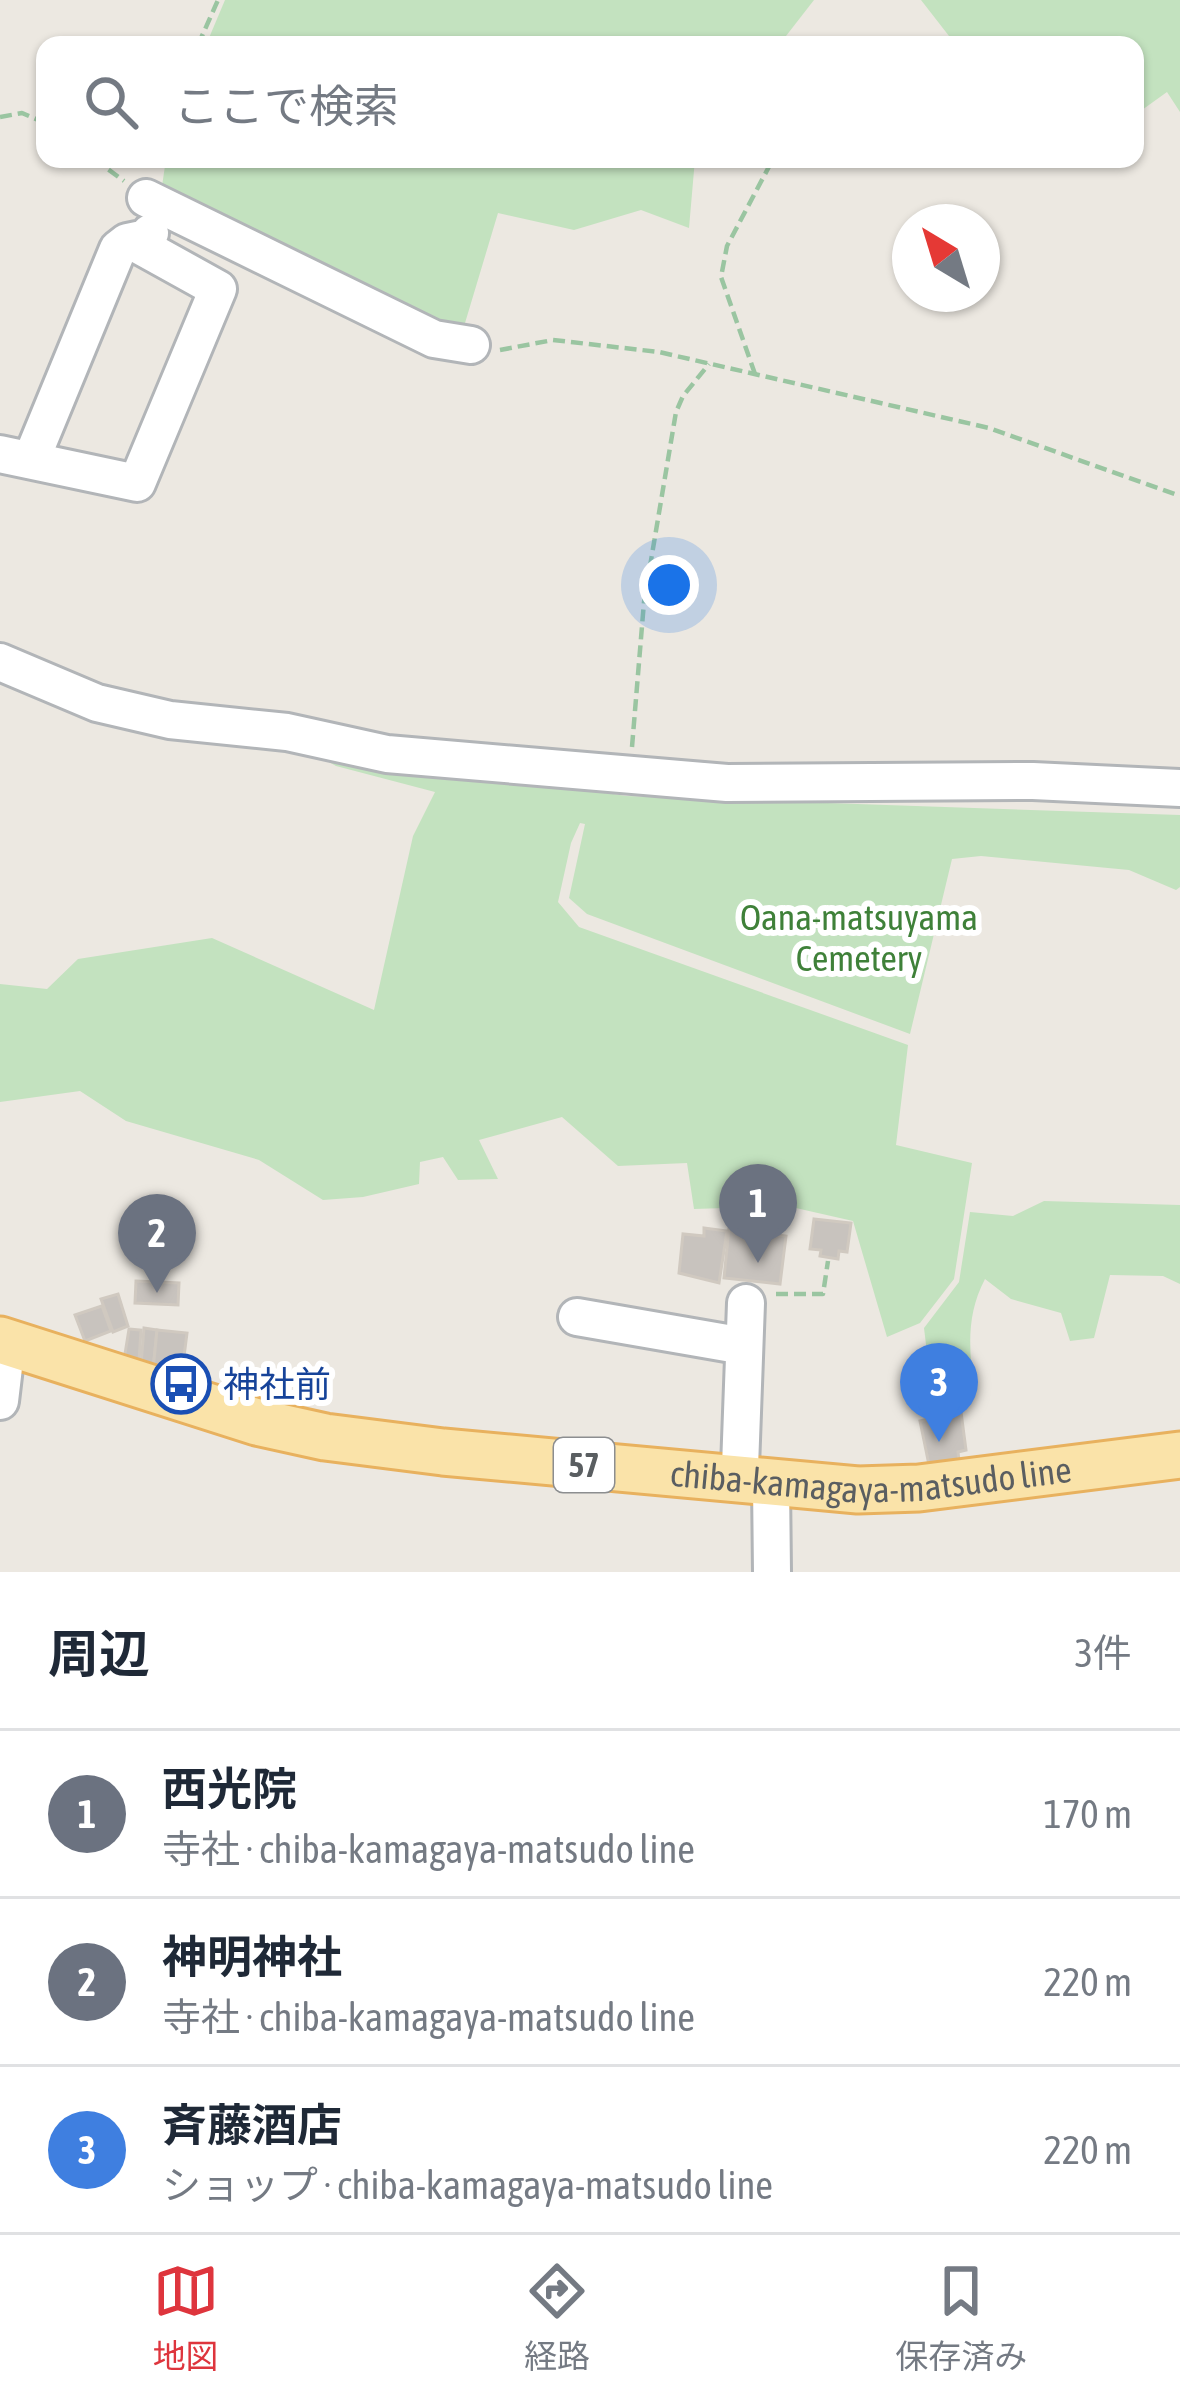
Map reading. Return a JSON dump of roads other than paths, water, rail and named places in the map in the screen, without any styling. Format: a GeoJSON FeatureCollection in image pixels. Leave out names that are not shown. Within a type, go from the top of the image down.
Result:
{"type":"FeatureCollection","features":[{"type":"Feature","properties":{"kind":"main road","name":"chiba-kamagaya-matsudo line"},"geometry":{"type":"LineString","coordinates":[[3,1341],[257,1421],[325,1437],[442,1452],[755,1475],[858,1490],[919,1488],[1180,1455]]}},
{"type":"Feature","properties":{"kind":"street"},"geometry":{"type":"LineString","coordinates":[[135,243],[146,238],[157,203],[434,339],[471,344]]}},
{"type":"Feature","properties":{"kind":"street"},"geometry":{"type":"LineString","coordinates":[[127,242],[135,243],[218,289],[137,483],[16,457],[118,249],[127,242]]}},
{"type":"Feature","properties":{"kind":"street"},"geometry":{"type":"LineString","coordinates":[[0,662],[97,703],[170,720],[287,732],[387,754],[727,783],[1033,781],[1180,788]]}},
{"type":"Feature","properties":{"kind":"street"},"geometry":{"type":"LineString","coordinates":[[756,1298],[744,1346],[755,1475],[772,1572]]}},
{"type":"Feature","properties":{"kind":"street"},"geometry":{"type":"LineString","coordinates":[[577,1316],[744,1346]]}},
{"type":"Feature","properties":{"kind":"street"},"geometry":{"type":"LineString","coordinates":[[0,1400],[3,1341]]}},
{"type":"Feature","properties":{"kind":"place","name":"西光院"},"geometry":{"type":"Point","coordinates":[758,1263]}},
{"type":"Feature","properties":{"kind":"place","name":"神明神社"},"geometry":{"type":"Point","coordinates":[157,1293]}},
{"type":"Feature","properties":{"kind":"place","name":"神社前"},"geometry":{"type":"Point","coordinates":[181,1384]}},
{"type":"Feature","properties":{"kind":"place","name":"斉藤酒店"},"geometry":{"type":"Point","coordinates":[939,1442]}},
{"type":"Feature","properties":{"kind":"park label","name":"Oana-matsuyama Cemetery"},"geometry":{"type":"Point","coordinates":[859,938]}}]}
